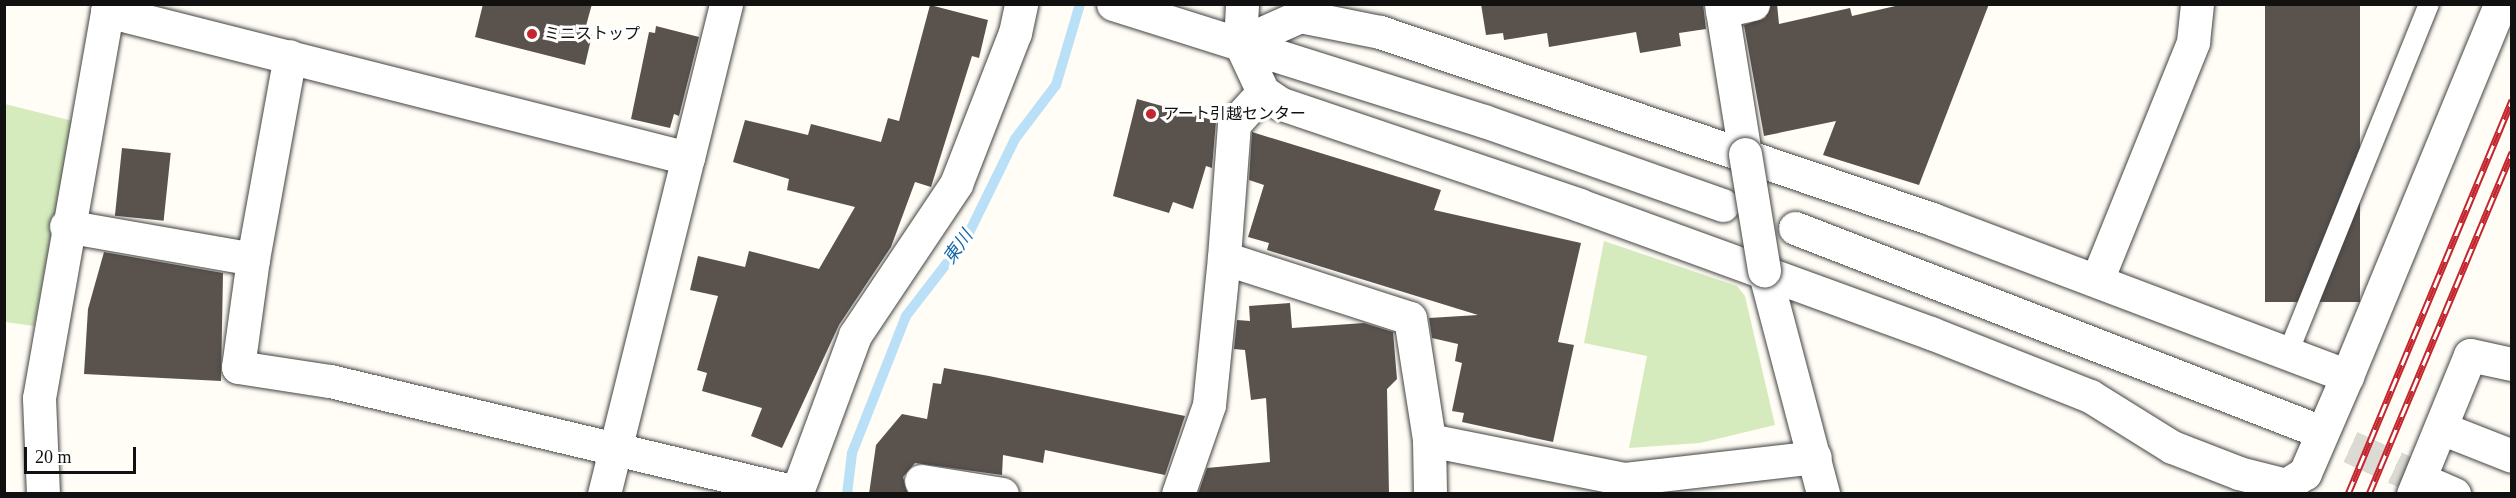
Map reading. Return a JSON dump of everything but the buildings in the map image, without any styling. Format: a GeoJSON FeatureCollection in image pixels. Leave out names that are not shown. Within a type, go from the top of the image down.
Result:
{"type":"FeatureCollection","features":[{"type":"Feature","properties":{"kind":"street"},"geometry":{"type":"LineString","coordinates":[[604,494],[726,4]]}},
{"type":"Feature","properties":{"kind":"street"},"geometry":{"type":"LineString","coordinates":[[290,56],[253,259],[238,367],[330,381],[614,451],[797,493],[855,335],[956,183],[1016,33],[1021,4]]}},
{"type":"Feature","properties":{"kind":"street"},"geometry":{"type":"LineString","coordinates":[[1113,4],[1240,43],[1723,205]]}},
{"type":"Feature","properties":{"kind":"street"},"geometry":{"type":"LineString","coordinates":[[1242,4],[1240,43],[1263,92],[1292,108],[1764,270],[2090,396],[2172,447],[2238,483],[2286,486],[2305,473],[2500,4]]}},
{"type":"Feature","properties":{"kind":"street"},"geometry":{"type":"LineString","coordinates":[[2097,280],[2193,42],[2197,4]]}},
{"type":"Feature","properties":{"kind":"street"},"geometry":{"type":"LineString","coordinates":[[1732,7],[1745,154],[1764,270],[1823,494]]}},
{"type":"Feature","properties":{"kind":"street"},"geometry":{"type":"LineString","coordinates":[[43,494],[39,398],[66,226],[93,8],[688,158]]}},
{"type":"Feature","properties":{"kind":"street"},"geometry":{"type":"LineString","coordinates":[[1240,43],[1300,16],[1380,32],[1745,154],[2097,280],[2347,376]]}},
{"type":"Feature","properties":{"kind":"street"},"geometry":{"type":"LineString","coordinates":[[1178,494],[1209,405],[1224,258],[1234,124],[1263,92]]}},
{"type":"Feature","properties":{"kind":"street"},"geometry":{"type":"LineString","coordinates":[[66,226],[253,259]]}},
{"type":"Feature","properties":{"kind":"street"},"geometry":{"type":"LineString","coordinates":[[1795,228],[2306,426]]}},
{"type":"Feature","properties":{"kind":"street"},"geometry":{"type":"LineString","coordinates":[[1224,258],[1410,318],[1428,440],[1430,494]]}},
{"type":"Feature","properties":{"kind":"street"},"geometry":{"type":"LineString","coordinates":[[2434,491],[2440,428],[2470,355],[2511,364]]}},
{"type":"Feature","properties":{"kind":"street"},"geometry":{"type":"LineString","coordinates":[[2440,428],[2511,456]]}},
{"type":"Feature","properties":{"kind":"street"},"geometry":{"type":"LineString","coordinates":[[1428,440],[1625,479],[1687,483],[1815,457]]}},
{"type":"Feature","properties":{"kind":"street"},"geometry":{"type":"LineString","coordinates":[[921,481],[1002,494]]}},
{"type":"Feature","properties":{"kind":"lane"},"geometry":{"type":"LineString","coordinates":[[2288,353],[2429,4]]}},
{"type":"Feature","properties":{"kind":"green space"},"geometry":{"type":"Polygon","coordinates":[[[5,104],[73,121],[34,326],[5,322],[5,104]]]}},
{"type":"Feature","properties":{"kind":"green space"},"geometry":{"type":"Polygon","coordinates":[[[1604,241],[1737,286],[1745,296],[1775,425],[1700,443],[1629,448],[1647,356],[1584,343],[1604,241]]]}},
{"type":"Feature","properties":{"kind":"waterway","name":"東川"},"geometry":{"type":"LineString","coordinates":[[847,494],[852,453],[906,316],[967,237],[1015,139],[1056,85],[1080,4]]}},
{"type":"Feature","properties":{"kind":"tunnel"},"geometry":{"type":"LineString","coordinates":[[2306,426],[2436,486]]}},
{"type":"Feature","properties":{"kind":"railway"},"geometry":{"type":"LineString","coordinates":[[2348,494],[2512,100]]}},
{"type":"Feature","properties":{"kind":"railway"},"geometry":{"type":"LineString","coordinates":[[2369,494],[2512,152]]}},
{"type":"Feature","properties":{"kind":"place","name":"ミニストップ"},"geometry":{"type":"Point","coordinates":[532,34]}},
{"type":"Feature","properties":{"kind":"place","name":"アート引越センター"},"geometry":{"type":"Point","coordinates":[1151,114]}}]}
